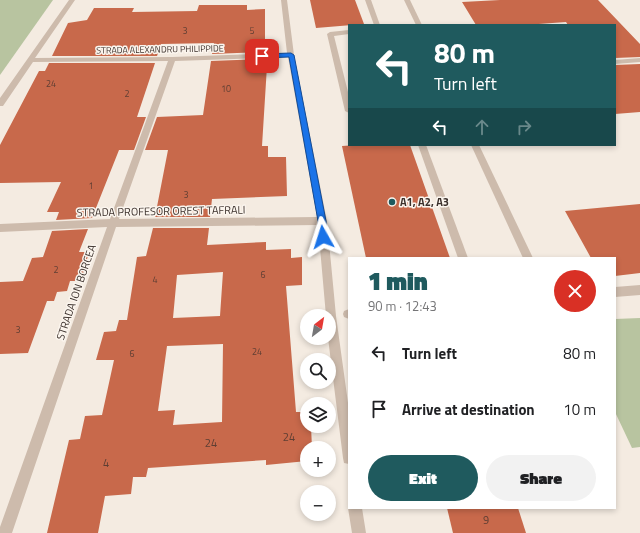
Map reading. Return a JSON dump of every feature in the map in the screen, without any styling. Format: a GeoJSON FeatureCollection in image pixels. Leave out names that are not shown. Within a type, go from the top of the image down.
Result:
{"type":"FeatureCollection","features":[{"type":"Feature","properties":{"kind":"street"},"geometry":{"type":"LineString","coordinates":[[0,104],[29,60],[72,0]]}},
{"type":"Feature","properties":{"kind":"street"},"geometry":{"type":"LineString","coordinates":[[284,0],[291,55],[322,221],[331,316],[348,450]]}},
{"type":"Feature","properties":{"kind":"street"},"geometry":{"type":"LineString","coordinates":[[368,0],[377,24]]}},
{"type":"Feature","properties":{"kind":"street"},"geometry":{"type":"LineString","coordinates":[[407,0],[419,24]]}},
{"type":"Feature","properties":{"kind":"street"},"geometry":{"type":"LineString","coordinates":[[348,32],[330,34],[348,107]]}},
{"type":"Feature","properties":{"kind":"street","name":"STRADA ALEXANDRU PHILIPPIDE"},"geometry":{"type":"LineString","coordinates":[[29,60],[172,59],[291,55]]}},
{"type":"Feature","properties":{"kind":"street","name":"STRADA ION BORCEA"},"geometry":{"type":"LineString","coordinates":[[5,533],[172,59]]}},
{"type":"Feature","properties":{"kind":"street"},"geometry":{"type":"LineString","coordinates":[[616,62],[640,60]]}},
{"type":"Feature","properties":{"kind":"street"},"geometry":{"type":"LineString","coordinates":[[422,146],[463,257]]}},
{"type":"Feature","properties":{"kind":"street"},"geometry":{"type":"LineString","coordinates":[[475,146],[528,257]]}},
{"type":"Feature","properties":{"kind":"street","name":"STRADA PROFESOR OREST TAFRALI"},"geometry":{"type":"LineString","coordinates":[[0,228],[113,223],[322,221]]}},
{"type":"Feature","properties":{"kind":"street"},"geometry":{"type":"LineString","coordinates":[[616,292],[640,290]]}},
{"type":"Feature","properties":{"kind":"street"},"geometry":{"type":"LineString","coordinates":[[355,509],[359,533]]}},
{"type":"Feature","properties":{"kind":"green space"},"geometry":{"type":"Polygon","coordinates":[[[0,0],[53,0],[0,75],[0,0]]]}},
{"type":"Feature","properties":{"kind":"green space"},"geometry":{"type":"Polygon","coordinates":[[[640,318],[640,447],[632,448],[616,414],[616,319],[640,318]]]}},
{"type":"Feature","properties":{"kind":"building"},"geometry":{"type":"Polygon","coordinates":[[[310,0],[355,0],[364,24],[348,24],[348,25],[316,28],[310,0]]]}},
{"type":"Feature","properties":{"kind":"building"},"geometry":{"type":"Polygon","coordinates":[[[500,0],[598,0],[640,44],[640,57],[616,58],[616,24],[567,24],[566,22],[539,24],[475,24],[462,2],[500,0]]]}},
{"type":"Feature","properties":{"kind":"building"},"geometry":{"type":"Polygon","coordinates":[[[199,5],[247,5],[247,10],[265,9],[265,52],[212,54],[214,43],[161,44],[157,56],[52,56],[68,23],[87,20],[94,8],[134,8],[132,12],[197,11],[199,5]]]}},
{"type":"Feature","properties":{"kind":"building"},"geometry":{"type":"Polygon","coordinates":[[[265,59],[265,66],[267,66],[262,146],[268,146],[268,157],[286,157],[287,196],[212,199],[210,217],[155,217],[168,150],[145,150],[157,117],[203,115],[211,61],[265,59]]]}},
{"type":"Feature","properties":{"kind":"building"},"geometry":{"type":"Polygon","coordinates":[[[49,63],[155,63],[137,117],[146,117],[134,150],[119,150],[92,218],[56,220],[59,212],[47,212],[61,182],[0,183],[0,145],[39,71],[45,71],[49,63]]]}},
{"type":"Feature","properties":{"kind":"building"},"geometry":{"type":"Polygon","coordinates":[[[640,64],[640,112],[616,114],[616,65],[640,64]]]}},
{"type":"Feature","properties":{"kind":"building","name":"A1, A2, A3"},"geometry":{"type":"Polygon","coordinates":[[[342,146],[410,146],[450,257],[366,257],[342,146]]]}},
{"type":"Feature","properties":{"kind":"building"},"geometry":{"type":"Polygon","coordinates":[[[640,204],[640,273],[616,276],[616,257],[590,257],[565,211],[640,204]]]}},
{"type":"Feature","properties":{"kind":"building"},"geometry":{"type":"Polygon","coordinates":[[[153,228],[209,228],[207,245],[266,242],[266,250],[291,249],[291,258],[302,257],[302,285],[286,286],[296,412],[300,412],[300,433],[311,433],[312,441],[300,441],[300,462],[266,465],[266,460],[148,468],[146,477],[133,477],[131,494],[105,496],[98,533],[47,533],[69,440],[80,439],[85,416],[102,415],[114,360],[96,360],[104,332],[116,331],[119,320],[127,320],[137,257],[146,256],[153,228]],[[223,272],[177,275],[173,318],[220,316],[223,272]],[[223,344],[167,346],[158,411],[175,410],[173,425],[222,422],[223,344]]]}},
{"type":"Feature","properties":{"kind":"building"},"geometry":{"type":"Polygon","coordinates":[[[88,229],[79,252],[89,252],[81,281],[70,281],[67,291],[57,292],[54,301],[47,301],[28,353],[0,354],[0,282],[23,281],[32,258],[43,257],[52,231],[88,229]]]}},
{"type":"Feature","properties":{"kind":"building"},"geometry":{"type":"Polygon","coordinates":[[[447,509],[518,509],[526,533],[453,533],[447,509]]]}},
{"type":"Feature","properties":{"kind":"place","name":"A1, A2, A3"},"geometry":{"type":"Point","coordinates":[392,202]}},
{"type":"Feature","properties":{"kind":"route"},"geometry":{"type":"LineString","coordinates":[[262,56],[291,55],[322,221],[323,237]]}}]}
